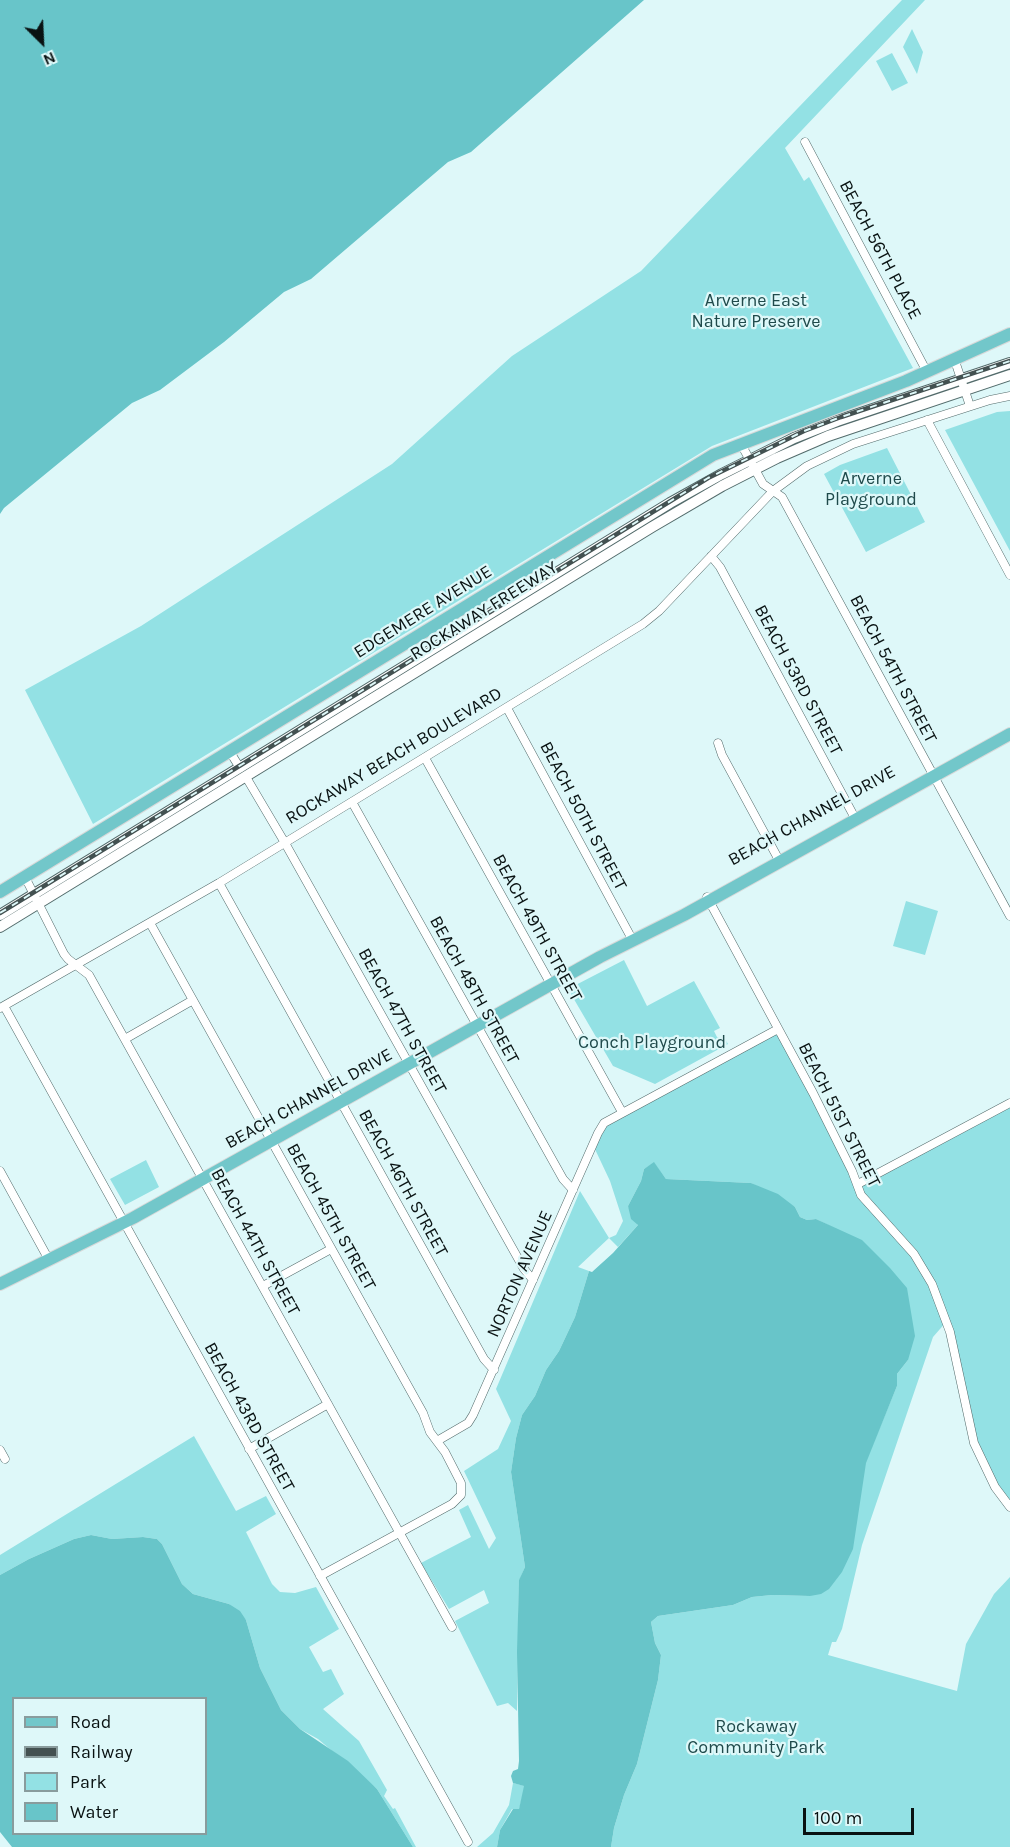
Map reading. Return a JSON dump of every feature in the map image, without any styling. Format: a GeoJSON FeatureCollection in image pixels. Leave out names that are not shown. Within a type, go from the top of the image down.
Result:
{"type":"FeatureCollection","features":[{"type":"Feature","properties":{"kind":"main road"},"geometry":{"type":"LineString","coordinates":[[927,372],[1010,334]]}},
{"type":"Feature","properties":{"kind":"main road","name":"EDGEMERE AVENUE"},"geometry":{"type":"LineString","coordinates":[[0,892],[709,458],[927,372]]}},
{"type":"Feature","properties":{"kind":"main road","name":"BEACH CHANNEL DRIVE"},"geometry":{"type":"LineString","coordinates":[[933,773],[1010,725]]}},
{"type":"Feature","properties":{"kind":"main road","name":"BEACH CHANNEL DRIVE"},"geometry":{"type":"LineString","coordinates":[[0,1284],[124,1222],[632,939],[670,922],[933,773],[1010,734]]}},
{"type":"Feature","properties":{"kind":"street","name":"BEACH 56TH PLACE"},"geometry":{"type":"LineString","coordinates":[[805,142],[927,372]]}},
{"type":"Feature","properties":{"kind":"street"},"geometry":{"type":"LineString","coordinates":[[954,358],[970,406]]}},
{"type":"Feature","properties":{"kind":"street","name":"ROCKAWAY FREEWAY"},"geometry":{"type":"LineString","coordinates":[[963,384],[1010,363]]}},
{"type":"Feature","properties":{"kind":"street","name":"ROCKAWAY FREEWAY"},"geometry":{"type":"LineString","coordinates":[[0,927],[36,899],[243,772],[670,503],[752,464],[795,438],[844,418],[963,384],[1010,375]]}},
{"type":"Feature","properties":{"kind":"street","name":"ROCKAWAY BEACH BOULEVARD"},"geometry":{"type":"LineString","coordinates":[[2,1007],[219,883],[647,621],[773,490],[801,470],[830,453],[995,398],[1010,396]]}},
{"type":"Feature","properties":{"kind":"street"},"geometry":{"type":"LineString","coordinates":[[927,420],[1010,575]]}},
{"type":"Feature","properties":{"kind":"street","name":"BEACH 54TH STREET"},"geometry":{"type":"LineString","coordinates":[[741,444],[763,484],[782,497],[1010,916]]}},
{"type":"Feature","properties":{"kind":"street","name":"BEACH 53RD STREET"},"geometry":{"type":"LineString","coordinates":[[711,556],[717,562],[854,817]]}},
{"type":"Feature","properties":{"kind":"street","name":"BEACH 50TH STREET"},"geometry":{"type":"LineString","coordinates":[[507,708],[632,939]]}},
{"type":"Feature","properties":{"kind":"street"},"geometry":{"type":"LineString","coordinates":[[718,743],[722,755],[778,859]]}},
{"type":"Feature","properties":{"kind":"street","name":"BEACH 47TH STREET"},"geometry":{"type":"LineString","coordinates":[[230,752],[285,843],[524,1269],[533,1280]]}},
{"type":"Feature","properties":{"kind":"street","name":"BEACH 49TH STREET"},"geometry":{"type":"LineString","coordinates":[[425,758],[622,1112]]}},
{"type":"Feature","properties":{"kind":"street","name":"BEACH 48TH STREET"},"geometry":{"type":"LineString","coordinates":[[352,802],[563,1179],[573,1190]]}},
{"type":"Feature","properties":{"kind":"street","name":"BEACH 44TH STREET"},"geometry":{"type":"LineString","coordinates":[[25,877],[64,954],[89,975],[452,1628]]}},
{"type":"Feature","properties":{"kind":"street","name":"BEACH 46TH STREET"},"geometry":{"type":"LineString","coordinates":[[219,883],[484,1359],[494,1370]]}},
{"type":"Feature","properties":{"kind":"street","name":"ROCKAWAY FREEWAY"},"geometry":{"type":"LineString","coordinates":[[0,915],[36,899]]}},
{"type":"Feature","properties":{"kind":"street","name":"BEACH 51ST STREET"},"geometry":{"type":"LineString","coordinates":[[708,899],[816,1100],[867,1203],[914,1254],[932,1284],[950,1332],[974,1443],[995,1487],[1010,1507]]}},
{"type":"Feature","properties":{"kind":"street","name":"BEACH 45TH STREET"},"geometry":{"type":"LineString","coordinates":[[150,923],[423,1413],[430,1432],[459,1479],[461,1495],[452,1504],[400,1533]]}},
{"type":"Feature","properties":{"kind":"street"},"geometry":{"type":"LineString","coordinates":[[124,1039],[193,1000]]}},
{"type":"Feature","properties":{"kind":"street","name":"BEACH 43RD STREET"},"geometry":{"type":"LineString","coordinates":[[2,1007],[468,1842]]}},
{"type":"Feature","properties":{"kind":"street","name":"NORTON AVENUE"},"geometry":{"type":"LineString","coordinates":[[437,1441],[470,1421],[600,1129],[607,1121],[622,1112],[778,1029]]}},
{"type":"Feature","properties":{"kind":"street"},"geometry":{"type":"LineString","coordinates":[[858,1184],[1010,1102]]}},
{"type":"Feature","properties":{"kind":"street"},"geometry":{"type":"LineString","coordinates":[[0,1171],[50,1260]]}},
{"type":"Feature","properties":{"kind":"street"},"geometry":{"type":"LineString","coordinates":[[263,1287],[331,1249]]}},
{"type":"Feature","properties":{"kind":"street"},"geometry":{"type":"LineString","coordinates":[[249,1449],[328,1404]]}},
{"type":"Feature","properties":{"kind":"street"},"geometry":{"type":"LineString","coordinates":[[0,1450],[5,1459]]}},
{"type":"Feature","properties":{"kind":"street"},"geometry":{"type":"LineString","coordinates":[[320,1576],[400,1533]]}},
{"type":"Feature","properties":{"kind":"green space","name":"Arverne East Nature Preserve"},"geometry":{"type":"Polygon","coordinates":[[[902,0],[925,0],[785,148],[804,181],[809,177],[913,368],[712,446],[93,824],[25,690],[141,626],[392,464],[512,356],[641,271],[902,0]]]}},
{"type":"Feature","properties":{"kind":"green space"},"geometry":{"type":"Polygon","coordinates":[[[912,29],[923,52],[917,74],[903,47],[912,29]]]}},
{"type":"Feature","properties":{"kind":"green space"},"geometry":{"type":"Polygon","coordinates":[[[892,53],[908,83],[892,91],[876,61],[892,53]]]}},
{"type":"Feature","properties":{"kind":"green space"},"geometry":{"type":"Polygon","coordinates":[[[1010,411],[1010,551],[945,430],[997,412],[1010,411]]]}},
{"type":"Feature","properties":{"kind":"green space","name":"Arverne Playground"},"geometry":{"type":"Polygon","coordinates":[[[887,448],[925,522],[866,552],[824,474],[840,465],[887,448]]]}},
{"type":"Feature","properties":{"kind":"green space"},"geometry":{"type":"Polygon","coordinates":[[[906,901],[938,911],[925,955],[893,946],[906,901]]]}},
{"type":"Feature","properties":{"kind":"green space","name":"Conch Playground"},"geometry":{"type":"Polygon","coordinates":[[[624,960],[647,1006],[694,981],[720,1028],[714,1031],[717,1037],[725,1039],[728,1044],[655,1084],[613,1066],[568,989],[624,960]]]}},
{"type":"Feature","properties":{"kind":"green space","name":"Rockaway Community Park"},"geometry":{"type":"Polygon","coordinates":[[[778,1029],[858,1184],[1010,1103],[1010,1507],[974,1443],[947,1321],[933,1337],[862,1545],[842,1629],[836,1642],[832,1642],[828,1655],[957,1691],[966,1644],[994,1594],[1010,1577],[1010,1847],[611,1847],[624,1795],[637,1764],[658,1680],[661,1655],[655,1643],[651,1622],[658,1616],[733,1605],[752,1597],[810,1596],[897,1386],[897,1374],[908,1360],[836,1229],[816,1219],[807,1220],[800,1217],[795,1207],[751,1183],[666,1179],[654,1163],[644,1169],[641,1181],[628,1206],[638,1225],[618,1247],[609,1238],[616,1235],[623,1221],[610,1181],[593,1145],[600,1129],[778,1029]]]}},
{"type":"Feature","properties":{"kind":"green space"},"geometry":{"type":"Polygon","coordinates":[[[146,1160],[159,1187],[125,1205],[110,1179],[146,1160]]]}},
{"type":"Feature","properties":{"kind":"green space"},"geometry":{"type":"Polygon","coordinates":[[[580,1191],[609,1238],[578,1267],[589,1271],[575,1317],[559,1351],[546,1370],[535,1396],[522,1415],[516,1438],[511,1472],[525,1567],[519,1581],[517,1711],[508,1703],[497,1706],[455,1621],[489,1603],[484,1590],[449,1609],[421,1563],[471,1537],[459,1510],[468,1505],[489,1549],[496,1538],[464,1471],[498,1449],[511,1421],[496,1389],[580,1191]]]}},
{"type":"Feature","properties":{"kind":"green space"},"geometry":{"type":"Polygon","coordinates":[[[194,1436],[236,1511],[266,1496],[276,1514],[246,1532],[272,1584],[280,1592],[295,1593],[316,1587],[339,1629],[309,1647],[323,1672],[331,1669],[344,1694],[323,1709],[359,1741],[387,1790],[384,1796],[393,1809],[395,1808],[416,1847],[413,1847],[377,1789],[318,1739],[300,1729],[281,1710],[260,1668],[246,1620],[229,1604],[193,1594],[182,1584],[162,1544],[157,1539],[143,1537],[112,1539],[91,1535],[74,1539],[0,1575],[0,1555],[194,1436]]]}},
{"type":"Feature","properties":{"kind":"green space"},"geometry":{"type":"Polygon","coordinates":[[[513,1783],[525,1786],[519,1810],[512,1809],[500,1830],[497,1847],[477,1847],[493,1833],[509,1805],[513,1783]]]}},
{"type":"Feature","properties":{"kind":"water"},"geometry":{"type":"Polygon","coordinates":[[[0,0],[644,0],[471,152],[448,162],[311,279],[284,292],[224,342],[160,390],[132,403],[4,508],[0,514],[0,0]]]}},
{"type":"Feature","properties":{"kind":"water"},"geometry":{"type":"Polygon","coordinates":[[[654,1162],[666,1179],[751,1183],[778,1194],[795,1207],[800,1217],[807,1220],[816,1219],[862,1240],[907,1288],[915,1336],[908,1360],[897,1374],[897,1386],[866,1463],[853,1549],[842,1572],[829,1589],[821,1594],[810,1596],[752,1597],[733,1605],[658,1616],[651,1622],[655,1643],[661,1655],[658,1680],[637,1764],[624,1795],[611,1847],[497,1847],[500,1830],[513,1809],[519,1809],[524,1786],[513,1783],[511,1776],[513,1771],[518,1769],[519,1761],[517,1652],[519,1580],[525,1567],[511,1472],[516,1438],[522,1415],[535,1396],[546,1370],[559,1351],[575,1317],[589,1271],[592,1272],[613,1253],[638,1225],[631,1219],[628,1206],[641,1181],[644,1169],[654,1162]]]}},
{"type":"Feature","properties":{"kind":"water"},"geometry":{"type":"Polygon","coordinates":[[[91,1535],[112,1539],[143,1537],[157,1539],[162,1544],[182,1584],[193,1594],[229,1604],[240,1611],[246,1620],[260,1668],[281,1710],[300,1729],[348,1761],[377,1789],[413,1847],[12,1847],[0,1832],[0,1575],[74,1539],[91,1535]]]}},
{"type":"Feature","properties":{"kind":"railway"},"geometry":{"type":"LineString","coordinates":[[0,913],[708,478],[804,431],[1010,361]]}}]}
